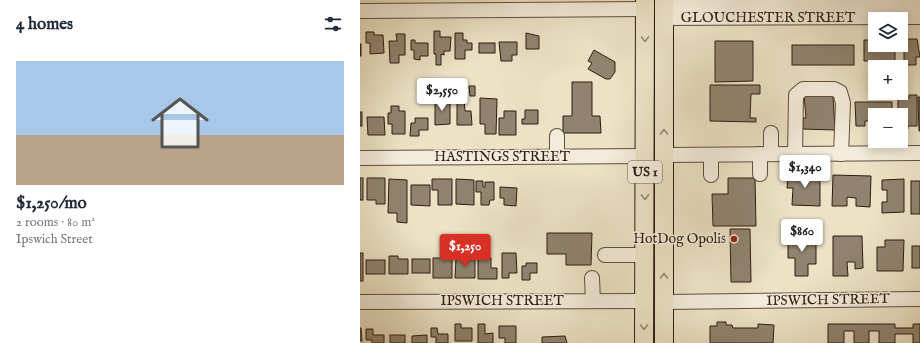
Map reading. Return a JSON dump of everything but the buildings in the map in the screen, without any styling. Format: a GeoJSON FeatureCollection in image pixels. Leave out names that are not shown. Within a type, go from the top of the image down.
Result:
{"type":"FeatureCollection","features":[{"type":"Feature","properties":{"kind":"main road","name":"US 1"},"geometry":{"type":"LineString","coordinates":[[656,6],[654,21],[664,45],[664,343]]}},
{"type":"Feature","properties":{"kind":"main road","name":"US 1"},"geometry":{"type":"LineString","coordinates":[[644,343],[645,156],[656,6]]}},
{"type":"Feature","properties":{"kind":"street","name":"GLOUCHESTER STREET"},"geometry":{"type":"LineString","coordinates":[[769,11],[920,4]]}},
{"type":"Feature","properties":{"kind":"street","name":"GLOUCHESTER STREET"},"geometry":{"type":"LineString","coordinates":[[360,11],[656,6],[920,17]]}},
{"type":"Feature","properties":{"kind":"street"},"geometry":{"type":"LineString","coordinates":[[795,154],[796,95],[803,89],[834,89],[840,92],[842,103],[841,154]]}},
{"type":"Feature","properties":{"kind":"street"},"geometry":{"type":"LineString","coordinates":[[760,174],[771,133]]}},
{"type":"Feature","properties":{"kind":"street"},"geometry":{"type":"LineString","coordinates":[[556,136],[557,156]]}},
{"type":"Feature","properties":{"kind":"street"},"geometry":{"type":"LineString","coordinates":[[664,155],[920,153]]}},
{"type":"Feature","properties":{"kind":"street"},"geometry":{"type":"LineString","coordinates":[[711,154],[711,175]]}},
{"type":"Feature","properties":{"kind":"street","name":"HASTINGS STREET"},"geometry":{"type":"LineString","coordinates":[[360,158],[645,156]]}},
{"type":"Feature","properties":{"kind":"street"},"geometry":{"type":"LineString","coordinates":[[605,255],[644,255]]}},
{"type":"Feature","properties":{"kind":"street"},"geometry":{"type":"LineString","coordinates":[[592,278],[593,301]]}},
{"type":"Feature","properties":{"kind":"street","name":"IPSWICH STREET"},"geometry":{"type":"LineString","coordinates":[[664,302],[920,299]]}},
{"type":"Feature","properties":{"kind":"street","name":"IPSWICH STREET"},"geometry":{"type":"LineString","coordinates":[[360,302],[644,301]]}},
{"type":"Feature","properties":{"kind":"place","name":"HotDog Opolis"},"geometry":{"type":"Point","coordinates":[734,239]}}]}
